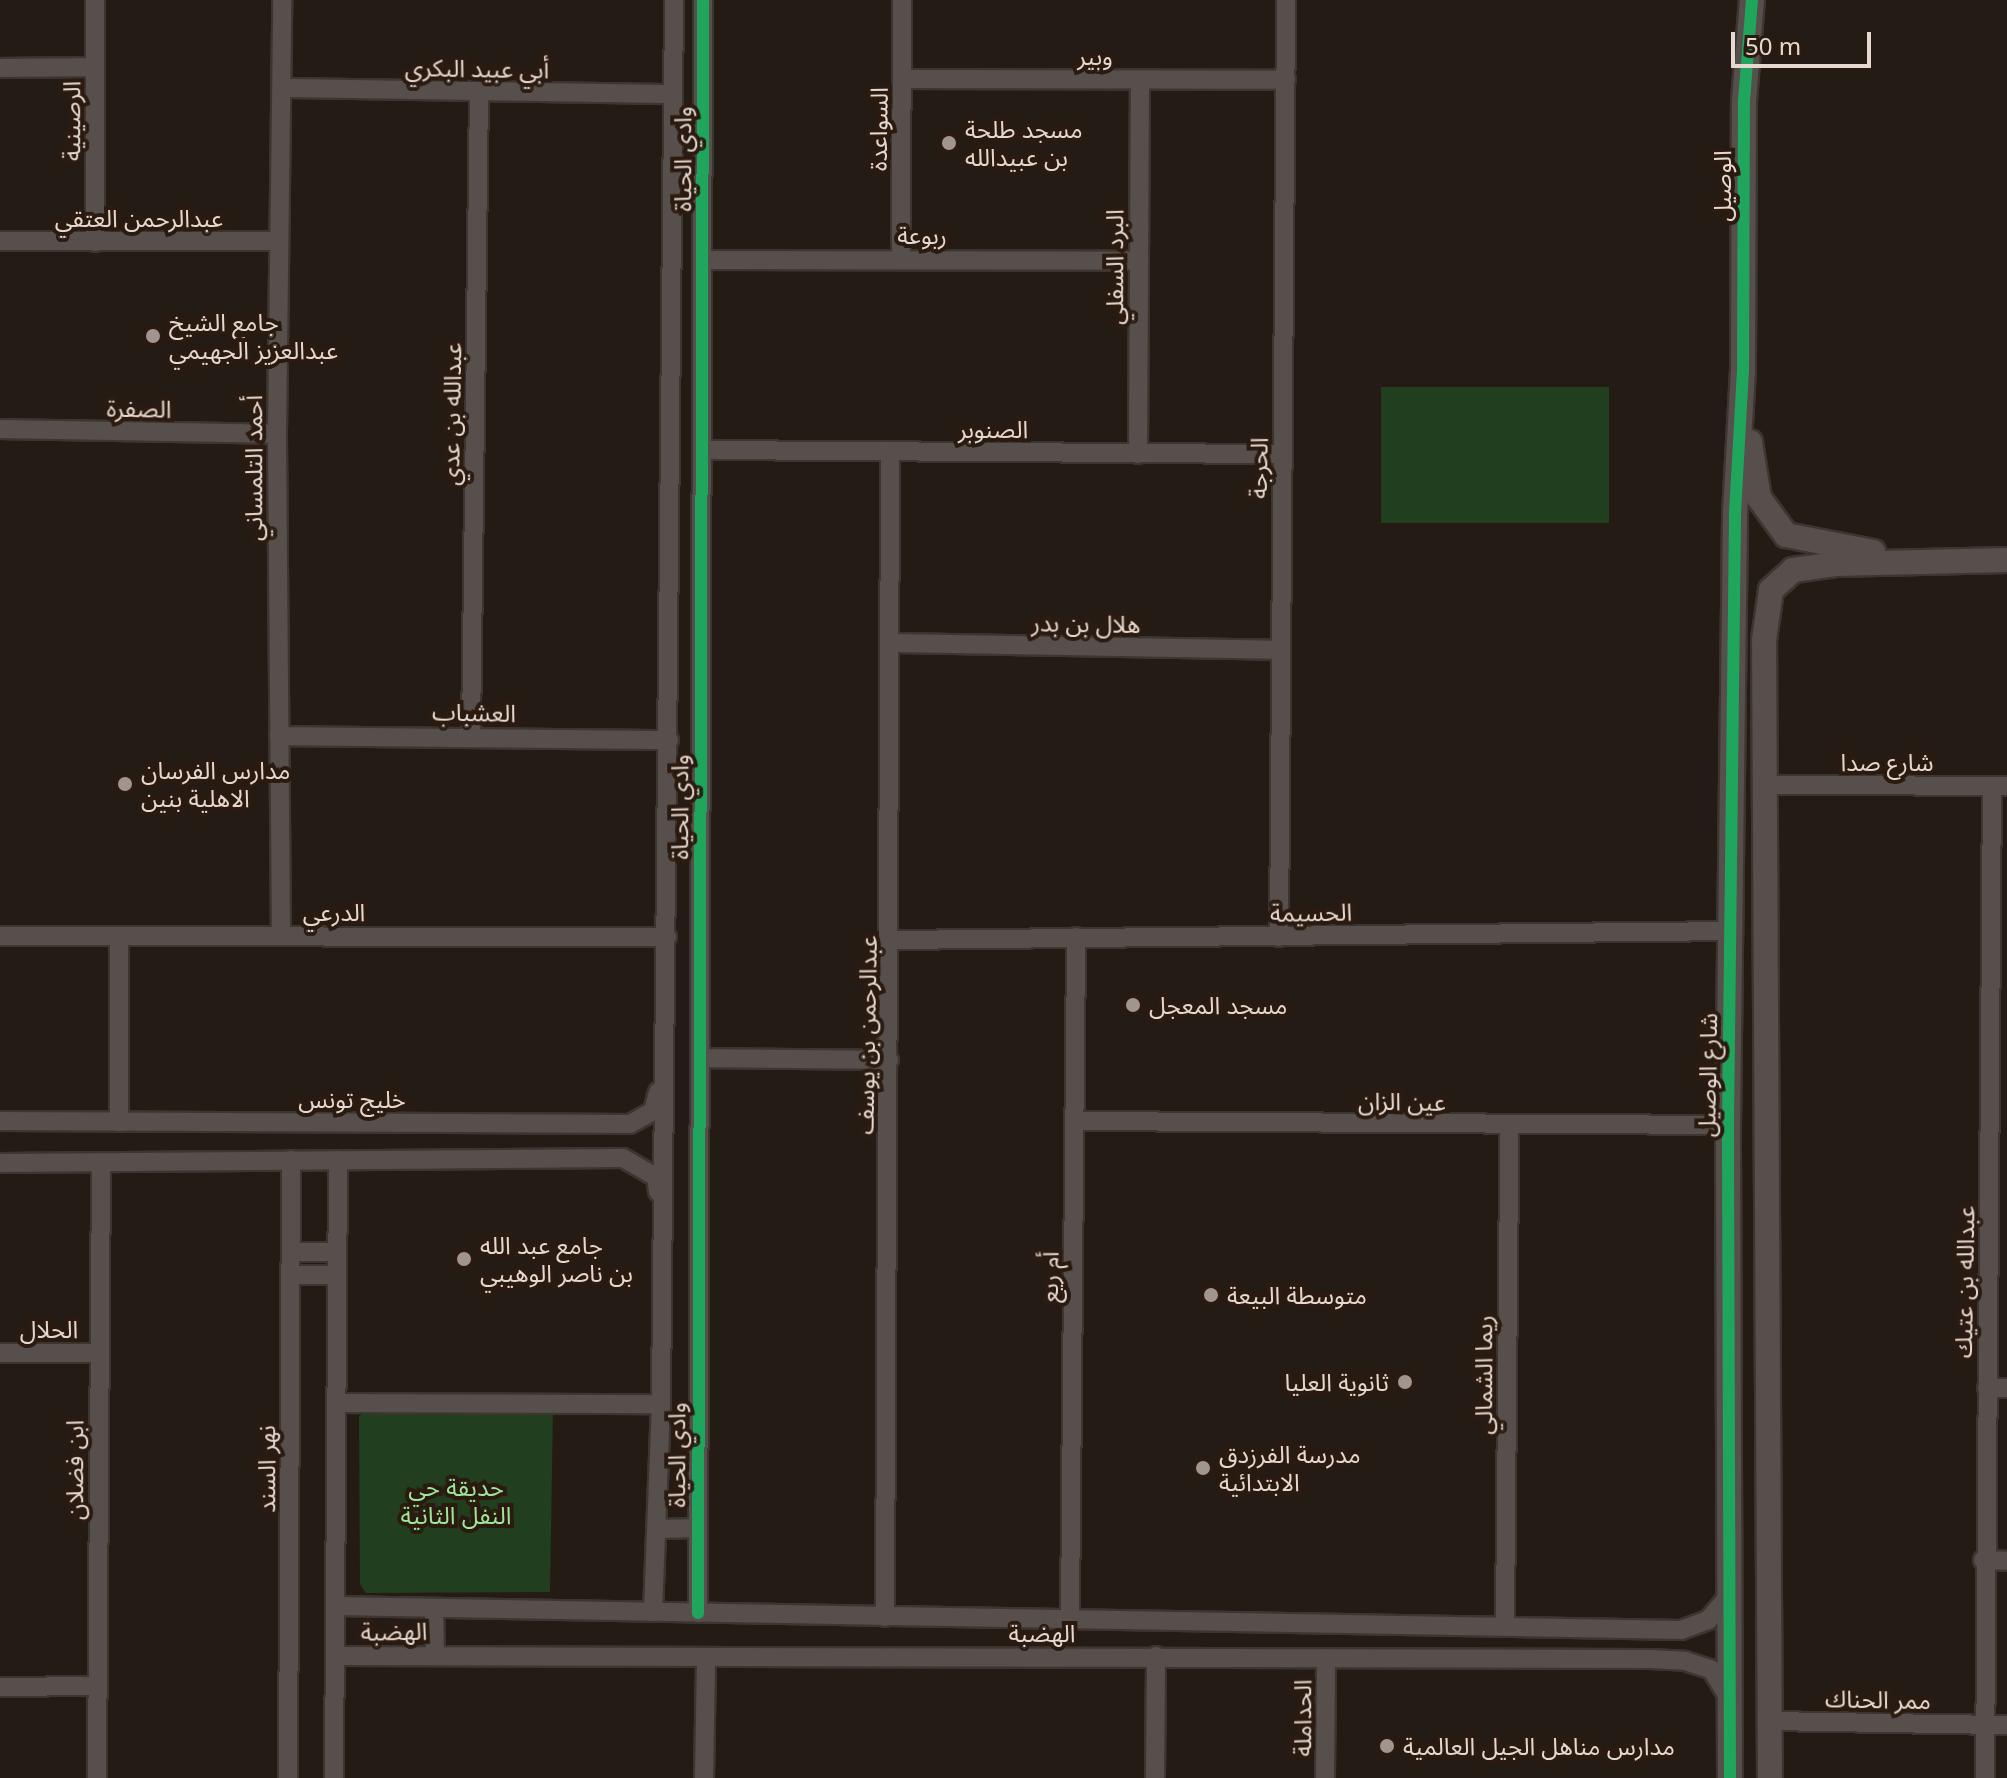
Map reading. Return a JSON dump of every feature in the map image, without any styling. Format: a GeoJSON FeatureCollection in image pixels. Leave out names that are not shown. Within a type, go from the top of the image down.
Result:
{"type":"FeatureCollection","features":[{"type":"Feature","properties":{"kind":"street","name":"الرصينية"},"geometry":{"type":"LineString","coordinates":[[95,0],[95,242]]}},
{"type":"Feature","properties":{"kind":"street","name":"أحمد التلمساني"},"geometry":{"type":"LineString","coordinates":[[281,935],[277,434],[282,0]]}},
{"type":"Feature","properties":{"kind":"street","name":"وادي الحياة"},"geometry":{"type":"LineString","coordinates":[[653,1612],[661,1404],[674,0]]}},
{"type":"Feature","properties":{"kind":"street","name":"وادي الحياة"},"geometry":{"type":"LineString","coordinates":[[698,1613],[705,260],[703,0]]}},
{"type":"Feature","properties":{"kind":"street","name":"السواعدة"},"geometry":{"type":"LineString","coordinates":[[901,259],[902,0]]}},
{"type":"Feature","properties":{"kind":"street","name":"الحرجة"},"geometry":{"type":"LineString","coordinates":[[1279,937],[1286,0]]}},
{"type":"Feature","properties":{"kind":"street"},"geometry":{"type":"LineString","coordinates":[[1740,0],[1744,101]]}},
{"type":"Feature","properties":{"kind":"street","name":"الوصيل"},"geometry":{"type":"LineString","coordinates":[[1743,372],[1744,101],[1752,0]]}},
{"type":"Feature","properties":{"kind":"street"},"geometry":{"type":"LineString","coordinates":[[0,68],[95,67]]}},
{"type":"Feature","properties":{"kind":"street","name":"وبير"},"geometry":{"type":"LineString","coordinates":[[903,79],[1286,80]]}},
{"type":"Feature","properties":{"kind":"street","name":"البرد السفلي"},"geometry":{"type":"LineString","coordinates":[[1138,454],[1140,80]]}},
{"type":"Feature","properties":{"kind":"street","name":"أبي عبيد البكري"},"geometry":{"type":"LineString","coordinates":[[282,88],[671,94]]}},
{"type":"Feature","properties":{"kind":"street","name":"عبدالله بن عدي"},"geometry":{"type":"LineString","coordinates":[[471,735],[479,93]]}},
{"type":"Feature","properties":{"kind":"street","name":"عبدالرحمن العتقي"},"geometry":{"type":"LineString","coordinates":[[0,241],[279,241]]}},
{"type":"Feature","properties":{"kind":"street","name":"ربوعة"},"geometry":{"type":"LineString","coordinates":[[705,260],[1138,261]]}},
{"type":"Feature","properties":{"kind":"street"},"geometry":{"type":"LineString","coordinates":[[1743,372],[1759,498],[1786,535],[1921,559]]}},
{"type":"Feature","properties":{"kind":"street","name":"شارع الوصيل"},"geometry":{"type":"LineString","coordinates":[[1730,1778],[1731,1311],[1728,1125],[1735,513],[1743,372]]}},
{"type":"Feature","properties":{"kind":"street","name":"الصفرة"},"geometry":{"type":"LineString","coordinates":[[0,429],[277,434]]}},
{"type":"Feature","properties":{"kind":"street","name":"الصنوبر"},"geometry":{"type":"LineString","coordinates":[[703,450],[1282,454]]}},
{"type":"Feature","properties":{"kind":"street","name":"عبدالرحمن بن يوسف"},"geometry":{"type":"LineString","coordinates":[[885,1617],[891,940],[890,453]]}},
{"type":"Feature","properties":{"kind":"street"},"geometry":{"type":"LineString","coordinates":[[1770,1778],[1765,621],[1771,590],[1793,570],[1921,559],[2007,560]]}},
{"type":"Feature","properties":{"kind":"street","name":"هلال بن بدر"},"geometry":{"type":"LineString","coordinates":[[891,643],[1280,650]]}},
{"type":"Feature","properties":{"kind":"street","name":"العشباب"},"geometry":{"type":"LineString","coordinates":[[279,736],[471,735],[669,740]]}},
{"type":"Feature","properties":{"kind":"street","name":"شارع صدا"},"geometry":{"type":"LineString","coordinates":[[1767,785],[2000,786]]}},
{"type":"Feature","properties":{"kind":"street","name":"عبدالله بن عتيك"},"geometry":{"type":"LineString","coordinates":[[1985,1778],[1983,1560],[2000,786]]}},
{"type":"Feature","properties":{"kind":"street","name":"الحسيمة"},"geometry":{"type":"LineString","coordinates":[[891,940],[1731,931]]}},
{"type":"Feature","properties":{"kind":"street","name":"الدرعي"},"geometry":{"type":"LineString","coordinates":[[0,936],[667,937]]}},
{"type":"Feature","properties":{"kind":"street"},"geometry":{"type":"LineString","coordinates":[[119,936],[119,1122]]}},
{"type":"Feature","properties":{"kind":"street","name":"أم ريع"},"geometry":{"type":"LineString","coordinates":[[1070,1617],[1076,937]]}},
{"type":"Feature","properties":{"kind":"street"},"geometry":{"type":"LineString","coordinates":[[700,1058],[889,1060]]}},
{"type":"Feature","properties":{"kind":"street","name":"خليج تونس"},"geometry":{"type":"LineString","coordinates":[[0,1121],[630,1124],[653,1111],[665,1066]]}},
{"type":"Feature","properties":{"kind":"street","name":"عين الزان"},"geometry":{"type":"LineString","coordinates":[[1075,1121],[1728,1125]]}},
{"type":"Feature","properties":{"kind":"street","name":"ريما الشمالي"},"geometry":{"type":"LineString","coordinates":[[1505,1625],[1509,1126]]}},
{"type":"Feature","properties":{"kind":"street"},"geometry":{"type":"LineString","coordinates":[[0,1163],[623,1158],[656,1177],[661,1215]]}},
{"type":"Feature","properties":{"kind":"street","name":"نهر السند"},"geometry":{"type":"LineString","coordinates":[[288,1778],[291,1160]]}},
{"type":"Feature","properties":{"kind":"street"},"geometry":{"type":"LineString","coordinates":[[334,1778],[338,1160]]}},
{"type":"Feature","properties":{"kind":"street","name":"ابن فضلان"},"geometry":{"type":"LineString","coordinates":[[97,1778],[101,1163]]}},
{"type":"Feature","properties":{"kind":"street"},"geometry":{"type":"LineString","coordinates":[[292,1252],[336,1252]]}},
{"type":"Feature","properties":{"kind":"street"},"geometry":{"type":"LineString","coordinates":[[291,1275],[335,1275]]}},
{"type":"Feature","properties":{"kind":"street"},"geometry":{"type":"LineString","coordinates":[[1731,1311],[1768,1309]]}},
{"type":"Feature","properties":{"kind":"street","name":"الحلال"},"geometry":{"type":"LineString","coordinates":[[0,1353],[98,1353]]}},
{"type":"Feature","properties":{"kind":"street"},"geometry":{"type":"LineString","coordinates":[[1987,1388],[2007,1388]]}},
{"type":"Feature","properties":{"kind":"street"},"geometry":{"type":"LineString","coordinates":[[338,1403],[661,1404]]}},
{"type":"Feature","properties":{"kind":"street"},"geometry":{"type":"LineString","coordinates":[[657,1529],[698,1528]]}},
{"type":"Feature","properties":{"kind":"street"},"geometry":{"type":"LineString","coordinates":[[1983,1560],[2007,1561]]}},
{"type":"Feature","properties":{"kind":"street","name":"الهضبة"},"geometry":{"type":"LineString","coordinates":[[335,1606],[1681,1630],[1708,1620],[1731,1594]]}},
{"type":"Feature","properties":{"kind":"street"},"geometry":{"type":"LineString","coordinates":[[434,1608],[435,1654]]}},
{"type":"Feature","properties":{"kind":"street"},"geometry":{"type":"LineString","coordinates":[[1605,1659],[1606,1628]]}},
{"type":"Feature","properties":{"kind":"street","name":"الهضبة"},"geometry":{"type":"LineString","coordinates":[[335,1656],[435,1654],[706,1659],[1156,1656],[1685,1661],[1712,1670],[1731,1701]]}},
{"type":"Feature","properties":{"kind":"street"},"geometry":{"type":"LineString","coordinates":[[1155,1778],[1156,1656]]}},
{"type":"Feature","properties":{"kind":"street","name":"الحداملة"},"geometry":{"type":"LineString","coordinates":[[1325,1778],[1326,1658]]}},
{"type":"Feature","properties":{"kind":"street"},"geometry":{"type":"LineString","coordinates":[[704,1778],[706,1659]]}},
{"type":"Feature","properties":{"kind":"street"},"geometry":{"type":"LineString","coordinates":[[0,1687],[98,1686]]}},
{"type":"Feature","properties":{"kind":"street","name":"ممر الحناك"},"geometry":{"type":"LineString","coordinates":[[1770,1721],[2007,1725]]}},
{"type":"Feature","properties":{"kind":"green space"},"geometry":{"type":"Polygon","coordinates":[[[1381,387],[1609,387],[1609,523],[1381,523],[1381,387]]]}},
{"type":"Feature","properties":{"kind":"green space","name":"حديقة حي النفل الثانية"},"geometry":{"type":"Polygon","coordinates":[[[367,1408],[553,1409],[550,1592],[366,1593],[360,1584],[359,1417],[367,1408]]]}},
{"type":"Feature","properties":{"kind":"cycle path"},"geometry":{"type":"LineString","coordinates":[[698,1613],[703,0]]}},
{"type":"Feature","properties":{"kind":"cycle path"},"geometry":{"type":"LineString","coordinates":[[1730,1778],[1728,1125],[1735,513],[1743,372],[1744,101],[1752,0]]}},
{"type":"Feature","properties":{"kind":"place","name":"مسجد طلحة بن عبيدالله"},"geometry":{"type":"Point","coordinates":[949,143]}},
{"type":"Feature","properties":{"kind":"place","name":"جامع الشيخ عبدالعزيز الجهيمي"},"geometry":{"type":"Point","coordinates":[153,336]}},
{"type":"Feature","properties":{"kind":"place","name":"مدارس الفرسان الاهلية بنين"},"geometry":{"type":"Point","coordinates":[125,784]}},
{"type":"Feature","properties":{"kind":"place","name":"مسجد المعجل"},"geometry":{"type":"Point","coordinates":[1133,1005]}},
{"type":"Feature","properties":{"kind":"place","name":"جامع عبد الله بن ناصر الوهيبي"},"geometry":{"type":"Point","coordinates":[464,1259]}},
{"type":"Feature","properties":{"kind":"place","name":"متوسطة البيعة"},"geometry":{"type":"Point","coordinates":[1211,1295]}},
{"type":"Feature","properties":{"kind":"place","name":"ثانوية العليا"},"geometry":{"type":"Point","coordinates":[1405,1382]}},
{"type":"Feature","properties":{"kind":"place","name":"مدرسة الفرزدق الابتدائية"},"geometry":{"type":"Point","coordinates":[1203,1468]}},
{"type":"Feature","properties":{"kind":"place","name":"مدارس مناهل الجيل العالمية"},"geometry":{"type":"Point","coordinates":[1387,1746]}}]}
